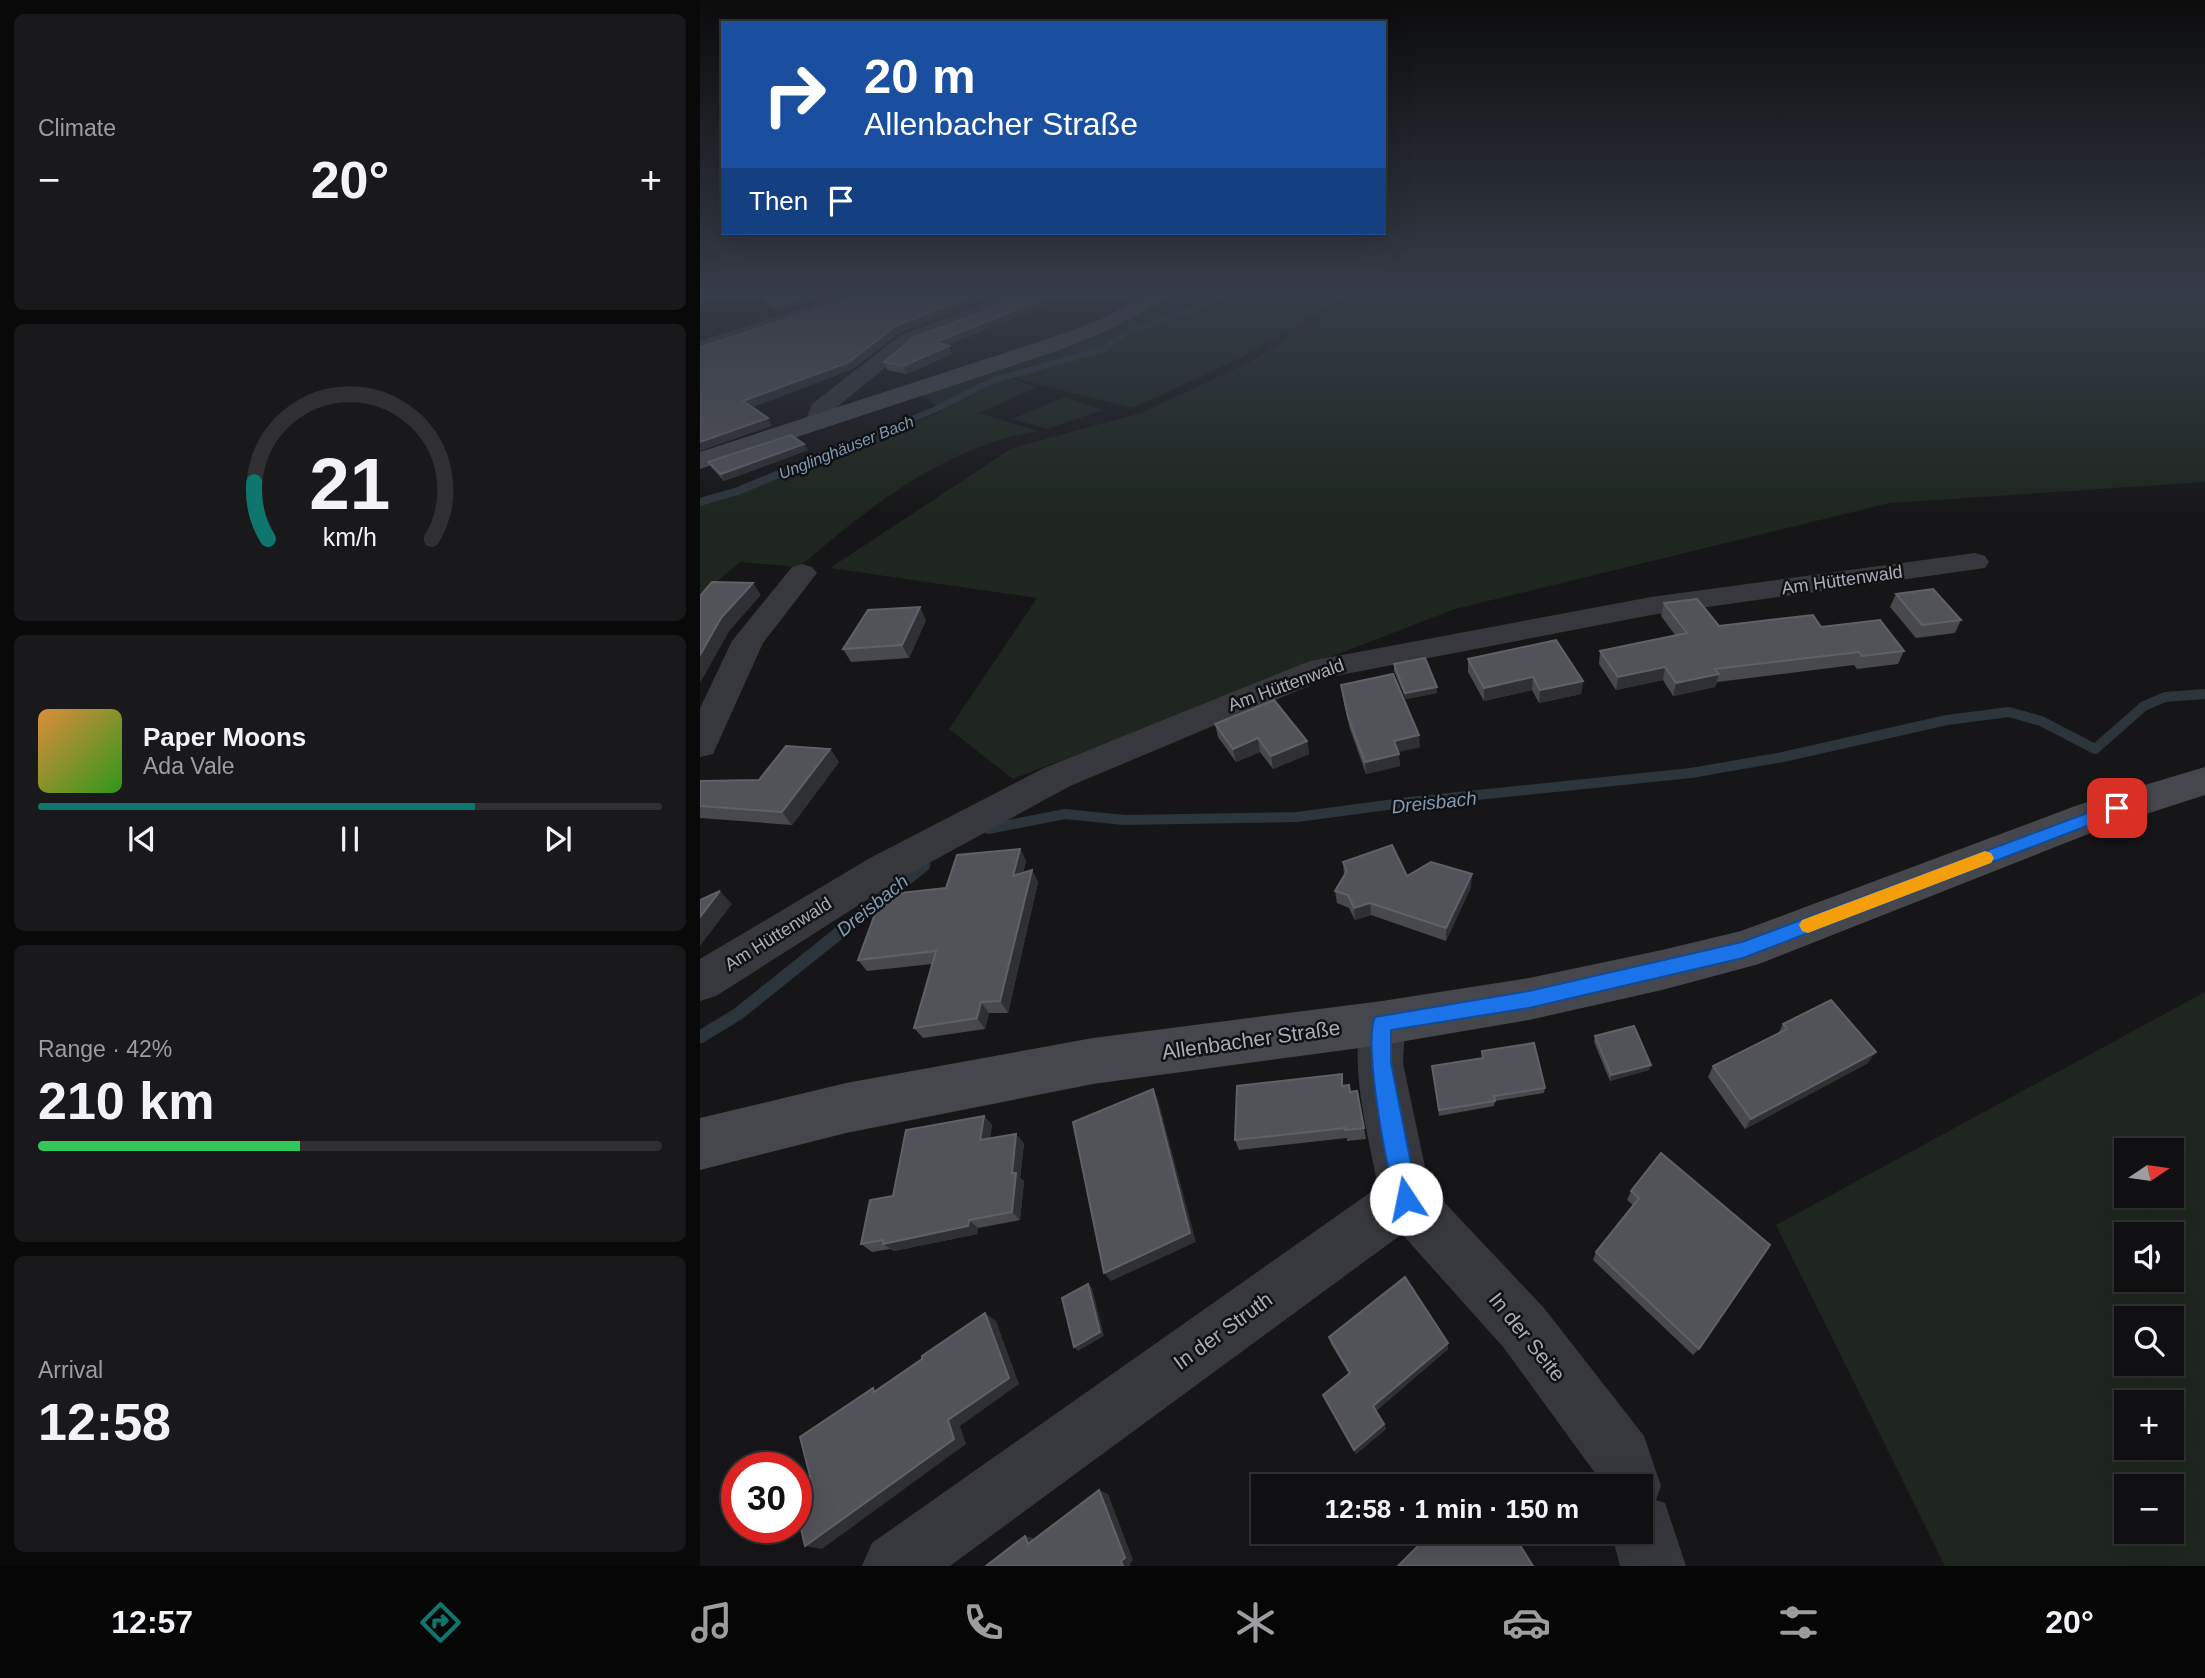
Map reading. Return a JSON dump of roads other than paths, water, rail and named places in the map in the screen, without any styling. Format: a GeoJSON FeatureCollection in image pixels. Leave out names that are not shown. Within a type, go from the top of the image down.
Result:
{"type":"FeatureCollection","features":[{"type":"Feature","properties":{"kind":"main road"},"geometry":{"type":"LineString","coordinates":[[700,461],[986,367]]}},
{"type":"Feature","properties":{"kind":"main road","name":"Allenbacher Straße"},"geometry":{"type":"LineString","coordinates":[[700,1144],[846,1108],[1093,1061],[1382,1023],[1529,999],[1743,950],[2092,816],[2201,780]]}},
{"type":"Feature","properties":{"kind":"street"},"geometry":{"type":"LineString","coordinates":[[816,424],[820,409],[873,367]]}},
{"type":"Feature","properties":{"kind":"street","name":"Am Hüttenwald"},"geometry":{"type":"LineString","coordinates":[[700,982],[884,869],[1057,777],[1322,668],[1651,606],[1975,562]]}},
{"type":"Feature","properties":{"kind":"street"},"geometry":{"type":"LineString","coordinates":[[700,745],[748,641],[802,573]]}},
{"type":"Feature","properties":{"kind":"street"},"geometry":{"type":"LineString","coordinates":[[1382,1023],[1380,1063],[1406,1199]]}},
{"type":"Feature","properties":{"kind":"street","name":"In der Seite"},"geometry":{"type":"LineString","coordinates":[[1406,1199],[1524,1328],[1622,1458],[1627,1474]]}},
{"type":"Feature","properties":{"kind":"street","name":"In der Struth"},"geometry":{"type":"LineString","coordinates":[[895,1566],[1406,1199]]}},
{"type":"Feature","properties":{"kind":"street"},"geometry":{"type":"LineString","coordinates":[[1647,1544],[1653,1566]]}},
{"type":"Feature","properties":{"kind":"waterway","name":"Unglinghäuser Bach"},"geometry":{"type":"LineString","coordinates":[[859,441],[934,410],[991,381],[1040,367]]}},
{"type":"Feature","properties":{"kind":"waterway","name":"Unglinghäuser Bach"},"geometry":{"type":"LineString","coordinates":[[700,502],[738,491],[863,439]]}},
{"type":"Feature","properties":{"kind":"waterway","name":"Dreisbach"},"geometry":{"type":"LineString","coordinates":[[988,829],[1065,814],[1124,820],[1297,817],[1410,802],[1691,773],[1783,757],[1947,720],[2009,712],[2041,721],[2095,749],[2144,706],[2165,697],[2205,694]]}},
{"type":"Feature","properties":{"kind":"waterway","name":"Dreisbach"},"geometry":{"type":"LineString","coordinates":[[921,867],[925,864]]}},
{"type":"Feature","properties":{"kind":"waterway","name":"Dreisbach"},"geometry":{"type":"LineString","coordinates":[[700,1037],[738,1014],[924,865]]}}]}
